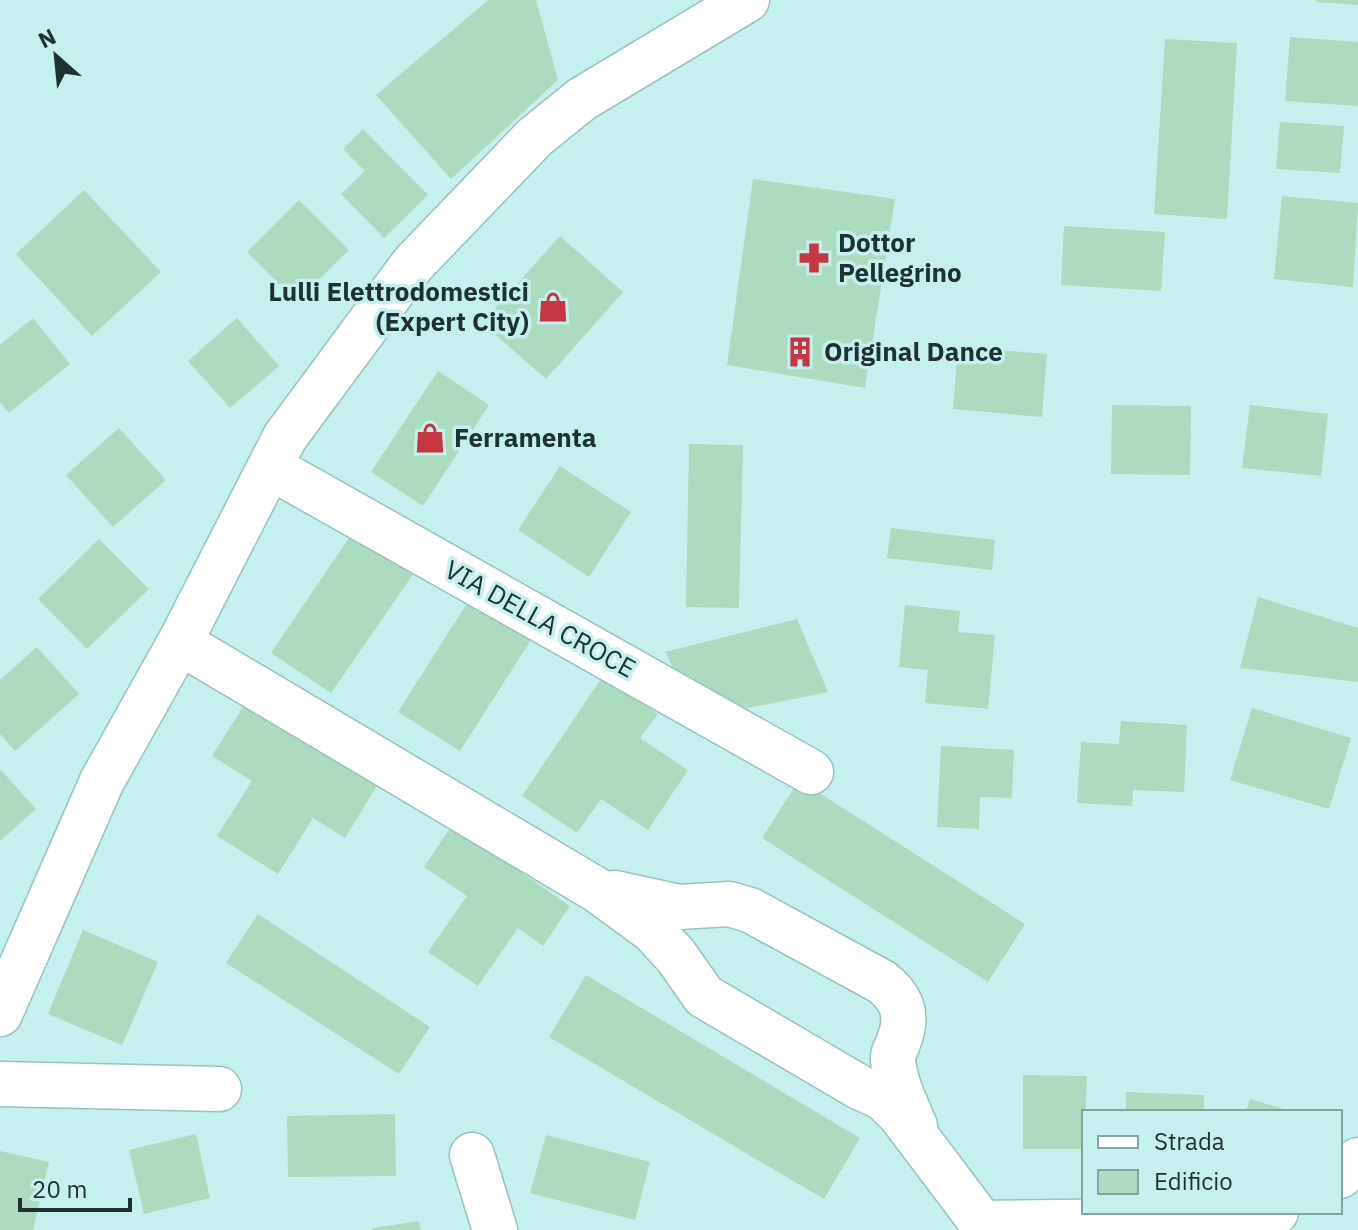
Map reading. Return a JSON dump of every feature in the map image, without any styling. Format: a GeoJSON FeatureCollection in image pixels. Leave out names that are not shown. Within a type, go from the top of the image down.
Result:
{"type":"FeatureCollection","features":[{"type":"Feature","properties":{"kind":"street"},"geometry":{"type":"LineString","coordinates":[[5,984],[102,781],[181,640],[285,437],[413,264],[535,137],[582,99],[747,0]]}},
{"type":"Feature","properties":{"kind":"street","name":"VIA DELLA CROCE"},"geometry":{"type":"LineString","coordinates":[[270,467],[811,772]]}},
{"type":"Feature","properties":{"kind":"street"},"geometry":{"type":"LineString","coordinates":[[181,640],[196,652],[597,890],[653,931],[676,956],[704,996],[883,1098],[921,1142],[984,1226],[1240,1220],[1267,1214]]}},
{"type":"Feature","properties":{"kind":"street"},"geometry":{"type":"LineString","coordinates":[[597,890],[679,907],[729,904],[750,910],[882,982],[897,994],[903,1009],[899,1042],[892,1055],[895,1077],[921,1142]]}},
{"type":"Feature","properties":{"kind":"street"},"geometry":{"type":"LineString","coordinates":[[0,1084],[219,1089]]}},
{"type":"Feature","properties":{"kind":"street"},"geometry":{"type":"LineString","coordinates":[[472,1155],[495,1230]]}},
{"type":"Feature","properties":{"kind":"street"},"geometry":{"type":"LineString","coordinates":[[1342,1174],[1358,1160]]}},
{"type":"Feature","properties":{"kind":"building"},"geometry":{"type":"Polygon","coordinates":[[[488,0],[536,0],[558,80],[451,179],[376,95],[488,0]]]}},
{"type":"Feature","properties":{"kind":"building"},"geometry":{"type":"Polygon","coordinates":[[[1358,0],[1358,5],[1316,2],[1358,0]]]}},
{"type":"Feature","properties":{"kind":"building"},"geometry":{"type":"Polygon","coordinates":[[[1290,37],[1358,42],[1358,106],[1285,101],[1290,37]]]}},
{"type":"Feature","properties":{"kind":"building"},"geometry":{"type":"Polygon","coordinates":[[[1165,39],[1237,43],[1227,219],[1154,214],[1165,39]]]}},
{"type":"Feature","properties":{"kind":"building"},"geometry":{"type":"Polygon","coordinates":[[[1280,122],[1344,126],[1340,173],[1276,169],[1280,122]]]}},
{"type":"Feature","properties":{"kind":"building"},"geometry":{"type":"Polygon","coordinates":[[[363,129],[428,195],[384,238],[341,194],[365,171],[343,149],[363,129]]]}},
{"type":"Feature","properties":{"kind":"building","name":"Dottor Pellegrino"},"geometry":{"type":"Polygon","coordinates":[[[753,179],[895,199],[865,388],[727,365],[753,179]]]}},
{"type":"Feature","properties":{"kind":"building"},"geometry":{"type":"Polygon","coordinates":[[[84,190],[161,272],[92,336],[16,254],[84,190]]]}},
{"type":"Feature","properties":{"kind":"building"},"geometry":{"type":"Polygon","coordinates":[[[1282,196],[1358,203],[1353,287],[1274,279],[1282,196]]]}},
{"type":"Feature","properties":{"kind":"building"},"geometry":{"type":"Polygon","coordinates":[[[299,200],[349,250],[297,302],[247,252],[299,200]]]}},
{"type":"Feature","properties":{"kind":"building"},"geometry":{"type":"Polygon","coordinates":[[[1064,226],[1165,232],[1161,291],[1061,285],[1064,226]]]}},
{"type":"Feature","properties":{"kind":"building","name":"Lulli Elettrodomestici (Expert City)"},"geometry":{"type":"Polygon","coordinates":[[[560,236],[623,292],[546,379],[482,323],[560,236]]]}},
{"type":"Feature","properties":{"kind":"building"},"geometry":{"type":"Polygon","coordinates":[[[33,318],[70,364],[9,413],[0,402],[0,345],[33,318]]]}},
{"type":"Feature","properties":{"kind":"building"},"geometry":{"type":"Polygon","coordinates":[[[237,318],[279,366],[230,408],[188,361],[237,318]]]}},
{"type":"Feature","properties":{"kind":"building"},"geometry":{"type":"Polygon","coordinates":[[[958,347],[1047,354],[1042,417],[953,409],[958,347]]]}},
{"type":"Feature","properties":{"kind":"building","name":"Ferramenta"},"geometry":{"type":"Polygon","coordinates":[[[438,371],[489,405],[423,506],[371,472],[438,371]]]}},
{"type":"Feature","properties":{"kind":"building"},"geometry":{"type":"Polygon","coordinates":[[[1112,405],[1191,406],[1190,475],[1111,474],[1112,405]]]}},
{"type":"Feature","properties":{"kind":"building"},"geometry":{"type":"Polygon","coordinates":[[[1250,405],[1328,414],[1321,476],[1242,468],[1250,405]]]}},
{"type":"Feature","properties":{"kind":"building"},"geometry":{"type":"Polygon","coordinates":[[[119,428],[166,480],[113,527],[66,475],[119,428]]]}},
{"type":"Feature","properties":{"kind":"building"},"geometry":{"type":"Polygon","coordinates":[[[689,444],[743,445],[739,608],[686,607],[689,444]]]}},
{"type":"Feature","properties":{"kind":"building"},"geometry":{"type":"Polygon","coordinates":[[[560,466],[631,512],[589,577],[518,530],[560,466]]]}},
{"type":"Feature","properties":{"kind":"building"},"geometry":{"type":"Polygon","coordinates":[[[891,528],[995,540],[992,570],[887,558],[891,528]]]}},
{"type":"Feature","properties":{"kind":"building"},"geometry":{"type":"Polygon","coordinates":[[[353,532],[414,573],[331,693],[271,653],[353,532]]]}},
{"type":"Feature","properties":{"kind":"building"},"geometry":{"type":"Polygon","coordinates":[[[99,539],[149,589],[87,649],[38,599],[99,539]]]}},
{"type":"Feature","properties":{"kind":"building"},"geometry":{"type":"Polygon","coordinates":[[[1258,597],[1358,628],[1358,682],[1240,668],[1258,597]]]}},
{"type":"Feature","properties":{"kind":"building"},"geometry":{"type":"Polygon","coordinates":[[[469,600],[531,640],[460,751],[398,712],[469,600]]]}},
{"type":"Feature","properties":{"kind":"building"},"geometry":{"type":"Polygon","coordinates":[[[905,605],[960,611],[958,632],[995,635],[988,709],[925,703],[928,670],[899,667],[905,605]]]}},
{"type":"Feature","properties":{"kind":"building"},"geometry":{"type":"Polygon","coordinates":[[[797,619],[828,692],[733,711],[680,681],[665,652],[797,619]]]}},
{"type":"Feature","properties":{"kind":"building"},"geometry":{"type":"Polygon","coordinates":[[[37,647],[79,694],[15,751],[0,734],[0,680],[37,647]]]}},
{"type":"Feature","properties":{"kind":"building"},"geometry":{"type":"Polygon","coordinates":[[[603,676],[658,714],[640,738],[688,770],[648,830],[601,799],[577,833],[522,796],[603,676]]]}},
{"type":"Feature","properties":{"kind":"building"},"geometry":{"type":"Polygon","coordinates":[[[248,699],[380,781],[345,838],[313,818],[278,874],[217,836],[252,781],[212,756],[248,699]]]}},
{"type":"Feature","properties":{"kind":"building"},"geometry":{"type":"Polygon","coordinates":[[[1252,708],[1351,738],[1329,809],[1230,780],[1252,708]]]}},
{"type":"Feature","properties":{"kind":"building"},"geometry":{"type":"Polygon","coordinates":[[[1121,721],[1187,725],[1184,792],[1133,790],[1132,806],[1077,803],[1081,742],[1119,744],[1121,721]]]}},
{"type":"Feature","properties":{"kind":"building"},"geometry":{"type":"Polygon","coordinates":[[[941,746],[1014,750],[1012,798],[980,797],[979,829],[937,827],[941,746]]]}},
{"type":"Feature","properties":{"kind":"building"},"geometry":{"type":"Polygon","coordinates":[[[0,769],[36,809],[0,841],[0,769]]]}},
{"type":"Feature","properties":{"kind":"building"},"geometry":{"type":"Polygon","coordinates":[[[799,780],[1025,924],[988,982],[762,838],[799,780]]]}},
{"type":"Feature","properties":{"kind":"building"},"geometry":{"type":"Polygon","coordinates":[[[452,825],[570,906],[543,946],[518,928],[478,986],[428,952],[467,896],[424,867],[452,825]]]}},
{"type":"Feature","properties":{"kind":"building"},"geometry":{"type":"Polygon","coordinates":[[[258,914],[430,1027],[399,1074],[226,963],[258,914]]]}},
{"type":"Feature","properties":{"kind":"building"},"geometry":{"type":"Polygon","coordinates":[[[83,930],[158,962],[122,1045],[48,1014],[83,930]]]}},
{"type":"Feature","properties":{"kind":"building"},"geometry":{"type":"Polygon","coordinates":[[[586,975],[860,1138],[824,1199],[549,1037],[586,975]]]}},
{"type":"Feature","properties":{"kind":"building"},"geometry":{"type":"Polygon","coordinates":[[[1023,1075],[1087,1076],[1086,1110],[1082,1110],[1082,1149],[1023,1149],[1023,1075]]]}},
{"type":"Feature","properties":{"kind":"building"},"geometry":{"type":"Polygon","coordinates":[[[1126,1092],[1204,1095],[1204,1110],[1126,1110],[1126,1092]]]}},
{"type":"Feature","properties":{"kind":"building"},"geometry":{"type":"Polygon","coordinates":[[[1250,1099],[1287,1110],[1247,1110],[1250,1099]]]}},
{"type":"Feature","properties":{"kind":"building"},"geometry":{"type":"Polygon","coordinates":[[[395,1114],[396,1176],[288,1177],[287,1116],[395,1114]]]}},
{"type":"Feature","properties":{"kind":"building"},"geometry":{"type":"Polygon","coordinates":[[[196,1134],[210,1198],[144,1214],[129,1150],[196,1134]]]}},
{"type":"Feature","properties":{"kind":"building"},"geometry":{"type":"Polygon","coordinates":[[[546,1135],[650,1162],[635,1220],[530,1193],[546,1135]]]}},
{"type":"Feature","properties":{"kind":"building"},"geometry":{"type":"Polygon","coordinates":[[[0,1151],[49,1162],[33,1230],[0,1230],[0,1151]]]}},
{"type":"Feature","properties":{"kind":"building"},"geometry":{"type":"Polygon","coordinates":[[[419,1221],[421,1230],[372,1228],[419,1221]]]}},
{"type":"Feature","properties":{"kind":"place","name":"Dottor Pellegrino"},"geometry":{"type":"Point","coordinates":[814,258]}},
{"type":"Feature","properties":{"kind":"place","name":"Lulli Elettrodomestici (Expert City)"},"geometry":{"type":"Point","coordinates":[553,307]}},
{"type":"Feature","properties":{"kind":"place","name":"Original Dance"},"geometry":{"type":"Point","coordinates":[800,352]}},
{"type":"Feature","properties":{"kind":"place","name":"Ferramenta"},"geometry":{"type":"Point","coordinates":[430,438]}}]}
